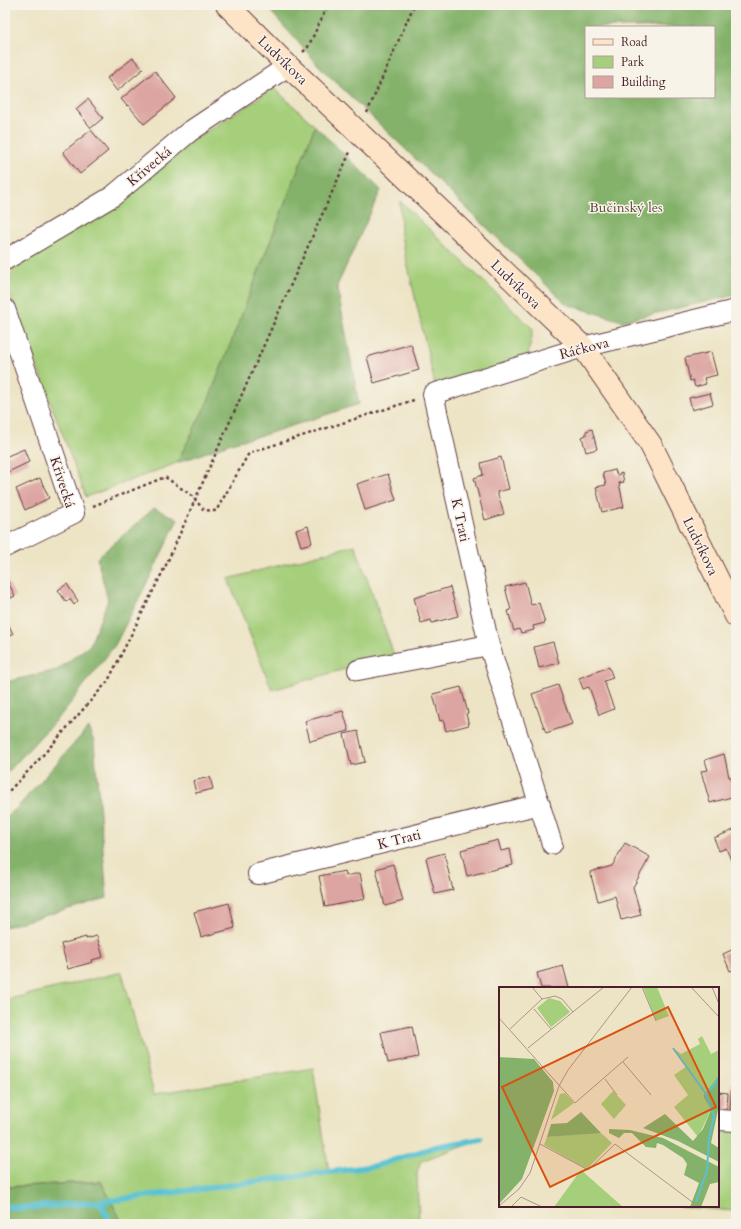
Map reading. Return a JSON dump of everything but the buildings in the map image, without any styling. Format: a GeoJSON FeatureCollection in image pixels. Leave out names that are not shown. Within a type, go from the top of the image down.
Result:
{"type":"FeatureCollection","features":[{"type":"Feature","properties":{"kind":"street","name":"Ludvíkova"},"geometry":{"type":"LineString","coordinates":[[228,5],[288,66],[582,347],[651,445],[736,616]]}},
{"type":"Feature","properties":{"kind":"street","name":"Křivecká"},"geometry":{"type":"LineString","coordinates":[[5,260],[113,196],[189,132],[288,66]]}},
{"type":"Feature","properties":{"kind":"street","name":"Křivecká"},"geometry":{"type":"LineString","coordinates":[[5,309],[74,513],[5,547]]}},
{"type":"Feature","properties":{"kind":"street","name":"Ráčkova"},"geometry":{"type":"LineString","coordinates":[[433,394],[582,347],[736,310]]}},
{"type":"Feature","properties":{"kind":"street","name":"K Trati"},"geometry":{"type":"LineString","coordinates":[[433,394],[489,645],[552,844]]}},
{"type":"Feature","properties":{"kind":"street"},"geometry":{"type":"LineString","coordinates":[[358,670],[489,645]]}},
{"type":"Feature","properties":{"kind":"street","name":"K Trati"},"geometry":{"type":"LineString","coordinates":[[258,874],[540,804]]}},
{"type":"Feature","properties":{"kind":"street"},"geometry":{"type":"LineString","coordinates":[[719,1120],[736,1121]]}},
{"type":"Feature","properties":{"kind":"path"},"geometry":{"type":"LineString","coordinates":[[288,66],[308,48],[328,5]]}},
{"type":"Feature","properties":{"kind":"path"},"geometry":{"type":"LineString","coordinates":[[367,113],[414,5]]}},
{"type":"Feature","properties":{"kind":"path"},"geometry":{"type":"LineString","coordinates":[[5,795],[36,763],[108,681],[166,565],[194,499],[351,149]]}},
{"type":"Feature","properties":{"kind":"path"},"geometry":{"type":"LineString","coordinates":[[74,513],[165,478],[191,495],[204,510],[216,511],[249,453],[433,394]]}},
{"type":"Feature","properties":{"kind":"green space","name":"Bučinský les"},"geometry":{"type":"Polygon","coordinates":[[[265,5],[736,5],[736,295],[622,321],[566,304],[321,68],[265,5]]]}},
{"type":"Feature","properties":{"kind":"green space"},"geometry":{"type":"Polygon","coordinates":[[[273,87],[315,126],[209,399],[177,463],[86,497],[8,289],[14,265],[120,204],[190,142],[255,101],[273,87]]]}},
{"type":"Feature","properties":{"kind":"green space"},"geometry":{"type":"Polygon","coordinates":[[[315,126],[381,190],[337,286],[359,404],[264,435],[234,442],[177,463],[209,399],[315,126]]]}},
{"type":"Feature","properties":{"kind":"green space"},"geometry":{"type":"Polygon","coordinates":[[[400,201],[533,329],[527,361],[435,385],[401,236],[400,201]]]}},
{"type":"Feature","properties":{"kind":"green space"},"geometry":{"type":"Polygon","coordinates":[[[154,508],[178,519],[115,645],[66,709],[5,775],[5,682],[57,670],[90,645],[108,600],[97,558],[154,508]]]}},
{"type":"Feature","properties":{"kind":"green space"},"geometry":{"type":"Polygon","coordinates":[[[355,545],[394,655],[272,690],[228,579],[355,545]]]}},
{"type":"Feature","properties":{"kind":"green space"},"geometry":{"type":"Polygon","coordinates":[[[88,728],[94,741],[107,898],[5,927],[5,818],[16,809],[88,728]]]}},
{"type":"Feature","properties":{"kind":"green space"},"geometry":{"type":"Polygon","coordinates":[[[122,972],[154,1094],[313,1068],[329,1172],[376,1166],[435,1147],[481,1139],[421,1161],[417,1173],[419,1224],[123,1224],[101,1181],[5,1187],[5,1000],[122,972]]]}},
{"type":"Feature","properties":{"kind":"green space"},"geometry":{"type":"Polygon","coordinates":[[[719,1121],[736,1122],[736,1211],[680,1207],[719,1207],[719,1121]]]}},
{"type":"Feature","properties":{"kind":"green space"},"geometry":{"type":"Polygon","coordinates":[[[101,1182],[123,1224],[5,1224],[5,1187],[101,1182]]]}},
{"type":"Feature","properties":{"kind":"waterway"},"geometry":{"type":"LineString","coordinates":[[100,1202],[376,1166],[435,1147],[481,1139]]}},
{"type":"Feature","properties":{"kind":"waterway"},"geometry":{"type":"LineString","coordinates":[[5,1206],[21,1208],[100,1202],[111,1224]]}}]}
